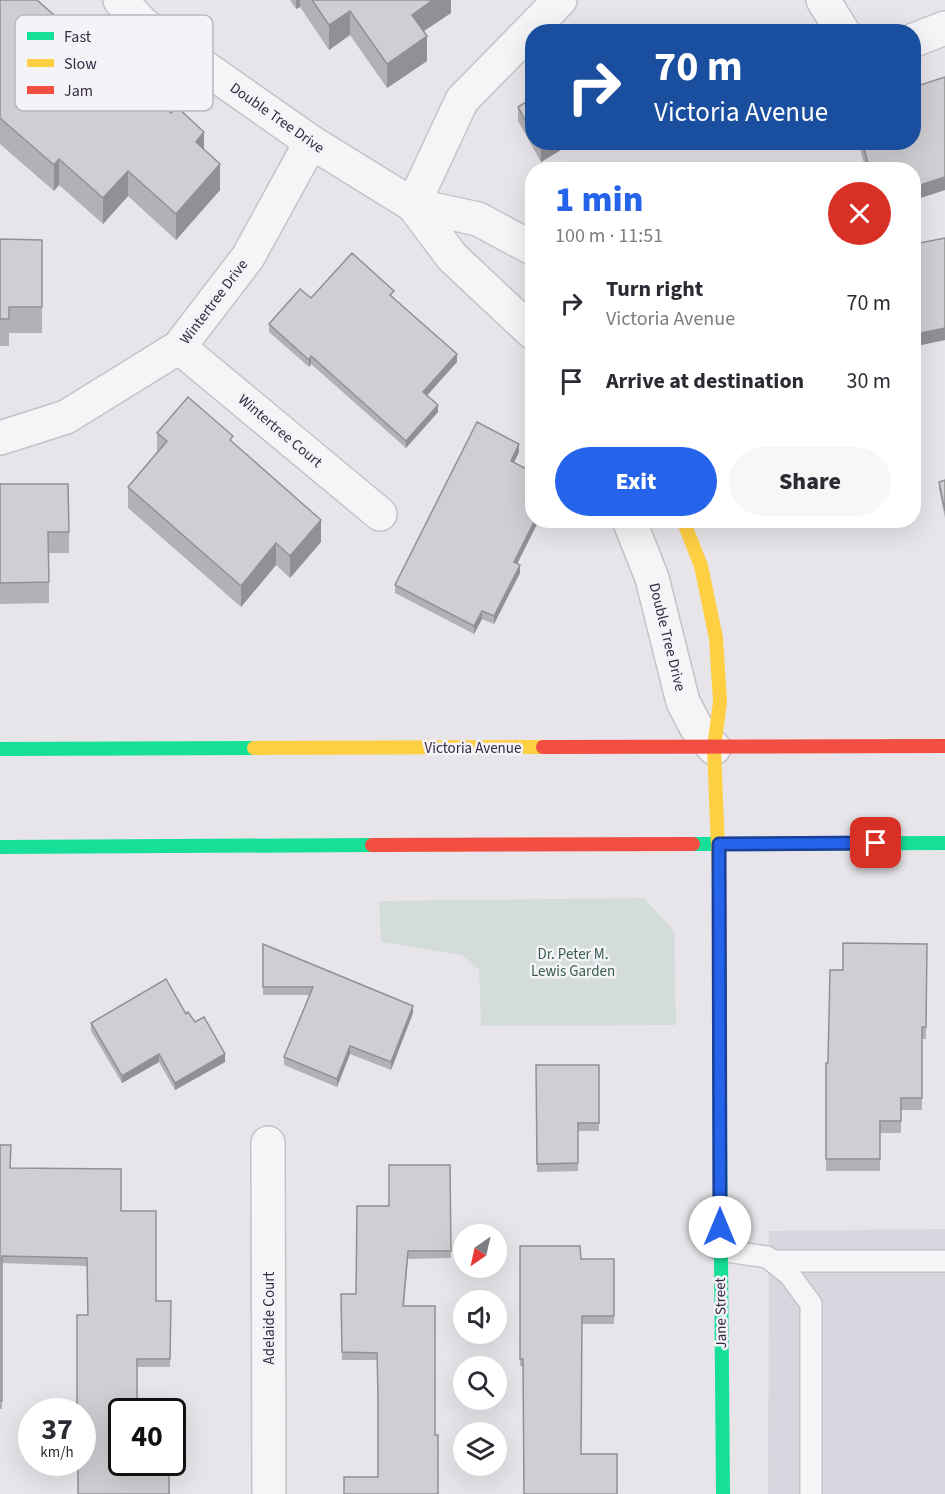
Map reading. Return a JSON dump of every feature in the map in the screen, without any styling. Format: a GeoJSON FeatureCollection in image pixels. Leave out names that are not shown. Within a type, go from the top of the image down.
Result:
{"type":"FeatureCollection","features":[{"type":"Feature","properties":{"kind":"main road"},"geometry":{"type":"LineString","coordinates":[[686,528],[701,566],[716,638],[720,702],[714,748],[719,844]]}},
{"type":"Feature","properties":{"kind":"main road","name":"Victoria Avenue"},"geometry":{"type":"LineString","coordinates":[[0,749],[945,746]]}},
{"type":"Feature","properties":{"kind":"main road"},"geometry":{"type":"LineString","coordinates":[[0,847],[945,843]]}},
{"type":"Feature","properties":{"kind":"main road","name":"Jane Street"},"geometry":{"type":"LineString","coordinates":[[719,844],[723,1494]]}},
{"type":"Feature","properties":{"kind":"street","name":"Double Tree Drive"},"geometry":{"type":"LineString","coordinates":[[120,0],[134,15]]}},
{"type":"Feature","properties":{"kind":"street"},"geometry":{"type":"LineString","coordinates":[[823,0],[838,24]]}},
{"type":"Feature","properties":{"kind":"street"},"geometry":{"type":"LineString","coordinates":[[527,24],[542,6]]}},
{"type":"Feature","properties":{"kind":"street"},"geometry":{"type":"LineString","coordinates":[[413,205],[462,100],[525,26]]}},
{"type":"Feature","properties":{"kind":"street"},"geometry":{"type":"LineString","coordinates":[[921,37],[945,28]]}},
{"type":"Feature","properties":{"kind":"street","name":"Double Tree Drive"},"geometry":{"type":"LineString","coordinates":[[213,73],[311,142],[413,205],[478,219],[525,244]]}},
{"type":"Feature","properties":{"kind":"street","name":"Wintertree Drive"},"geometry":{"type":"LineString","coordinates":[[0,438],[66,417],[179,347],[248,257],[311,142]]}},
{"type":"Feature","properties":{"kind":"street","name":"Double Tree Drive"},"geometry":{"type":"LineString","coordinates":[[413,205],[452,257],[525,325]]}},
{"type":"Feature","properties":{"kind":"street","name":"Wintertree Court"},"geometry":{"type":"LineString","coordinates":[[179,347],[380,514]]}},
{"type":"Feature","properties":{"kind":"street","name":"Double Tree Drive"},"geometry":{"type":"LineString","coordinates":[[632,528],[652,578],[683,702],[696,727],[714,748]]}},
{"type":"Feature","properties":{"kind":"street","name":"Adelaide Court"},"geometry":{"type":"LineString","coordinates":[[268,1143],[269,1494]]}},
{"type":"Feature","properties":{"kind":"lane"},"geometry":{"type":"LineString","coordinates":[[720,1250],[767,1257],[790,1275],[811,1304],[811,1494]]}},
{"type":"Feature","properties":{"kind":"lane"},"geometry":{"type":"LineString","coordinates":[[773,1261],[945,1261]]}},
{"type":"Feature","properties":{"kind":"shaded area"},"geometry":{"type":"Polygon","coordinates":[[[945,1229],[945,1494],[768,1494],[769,1231],[945,1229]]]}},
{"type":"Feature","properties":{"kind":"green space","name":"Dr. Peter M. Lewis Garden"},"geometry":{"type":"Polygon","coordinates":[[[644,898],[674,931],[676,1025],[481,1026],[479,970],[462,955],[381,942],[379,901],[644,898]]]}},
{"type":"Feature","properties":{"kind":"building"},"geometry":{"type":"Polygon","coordinates":[[[0,0],[37,0],[54,15],[15,15],[15,111],[169,111],[171,113],[181,111],[204,132],[196,142],[220,164],[176,214],[128,171],[103,198],[59,159],[54,165],[0,118],[0,0]]]}},
{"type":"Feature","properties":{"kind":"building"},"geometry":{"type":"Polygon","coordinates":[[[312,0],[433,0],[412,15],[427,36],[387,64],[350,11],[329,25],[312,0]]]}},
{"type":"Feature","properties":{"kind":"building"},"geometry":{"type":"Polygon","coordinates":[[[945,77],[945,177],[921,185],[921,162],[868,162],[864,150],[921,150],[921,85],[945,77]]]}},
{"type":"Feature","properties":{"kind":"building"},"geometry":{"type":"Polygon","coordinates":[[[525,102],[525,120],[518,107],[525,102]]]}},
{"type":"Feature","properties":{"kind":"building"},"geometry":{"type":"Polygon","coordinates":[[[945,238],[945,328],[921,333],[921,243],[945,238]]]}},
{"type":"Feature","properties":{"kind":"building"},"geometry":{"type":"Polygon","coordinates":[[[0,239],[42,240],[42,307],[9,307],[9,319],[0,319],[0,239]]]}},
{"type":"Feature","properties":{"kind":"building"},"geometry":{"type":"Polygon","coordinates":[[[352,253],[394,291],[390,295],[457,354],[423,392],[438,405],[406,441],[311,356],[309,360],[269,324],[300,289],[311,298],[352,253]]]}},
{"type":"Feature","properties":{"kind":"building"},"geometry":{"type":"Polygon","coordinates":[[[188,397],[233,436],[230,440],[321,520],[290,556],[276,543],[241,586],[128,487],[167,441],[157,433],[188,397]]]}},
{"type":"Feature","properties":{"kind":"building"},"geometry":{"type":"Polygon","coordinates":[[[477,422],[519,444],[511,461],[525,468],[525,528],[531,528],[514,562],[520,565],[494,616],[482,611],[474,626],[395,585],[477,422]]]}},
{"type":"Feature","properties":{"kind":"building"},"geometry":{"type":"Polygon","coordinates":[[[945,480],[945,511],[939,482],[945,480]]]}},
{"type":"Feature","properties":{"kind":"building"},"geometry":{"type":"Polygon","coordinates":[[[0,484],[68,484],[69,532],[48,532],[49,582],[0,583],[0,484]]]}},
{"type":"Feature","properties":{"kind":"building"},"geometry":{"type":"Polygon","coordinates":[[[843,943],[927,944],[926,1027],[922,1027],[922,1098],[901,1098],[901,1121],[880,1121],[880,1159],[826,1159],[826,1063],[828,1063],[830,970],[843,970],[843,943]]]}},
{"type":"Feature","properties":{"kind":"building"},"geometry":{"type":"Polygon","coordinates":[[[263,944],[413,1006],[391,1062],[350,1046],[337,1079],[284,1057],[313,987],[263,987],[263,944]]]}},
{"type":"Feature","properties":{"kind":"building"},"geometry":{"type":"Polygon","coordinates":[[[166,979],[186,1014],[188,1012],[195,1022],[204,1017],[225,1054],[175,1083],[159,1054],[122,1076],[91,1023],[166,979]]]}},
{"type":"Feature","properties":{"kind":"building"},"geometry":{"type":"Polygon","coordinates":[[[536,1065],[599,1065],[599,1123],[578,1123],[578,1163],[537,1164],[536,1065]]]}},
{"type":"Feature","properties":{"kind":"building"},"geometry":{"type":"Polygon","coordinates":[[[0,1145],[11,1145],[10,1168],[121,1169],[121,1211],[156,1211],[156,1301],[171,1301],[170,1359],[137,1359],[137,1398],[108,1398],[108,1476],[169,1476],[169,1494],[78,1494],[78,1476],[96,1476],[96,1398],[77,1398],[77,1315],[88,1315],[87,1258],[2,1256],[2,1401],[0,1401],[0,1145]]]}},
{"type":"Feature","properties":{"kind":"building"},"geometry":{"type":"Polygon","coordinates":[[[389,1165],[450,1165],[451,1251],[408,1251],[403,1306],[435,1306],[435,1435],[438,1435],[438,1494],[344,1494],[344,1477],[378,1477],[377,1353],[342,1352],[341,1294],[356,1294],[357,1206],[389,1206],[389,1165]]]}},
{"type":"Feature","properties":{"kind":"building"},"geometry":{"type":"Polygon","coordinates":[[[520,1246],[580,1246],[581,1259],[614,1259],[614,1316],[582,1316],[581,1454],[617,1454],[617,1494],[524,1494],[523,1359],[520,1359],[520,1246]]]}},
{"type":"Feature","properties":{"kind":"traffic: fast"},"geometry":{"type":"LineString","coordinates":[[0,749],[254,748]]}},
{"type":"Feature","properties":{"kind":"traffic: fast"},"geometry":{"type":"LineString","coordinates":[[693,844],[945,843]]}},
{"type":"Feature","properties":{"kind":"traffic: fast"},"geometry":{"type":"LineString","coordinates":[[0,847],[372,845]]}},
{"type":"Feature","properties":{"kind":"traffic: fast"},"geometry":{"type":"LineString","coordinates":[[720,1137],[723,1494]]}},
{"type":"Feature","properties":{"kind":"traffic: slow"},"geometry":{"type":"LineString","coordinates":[[686,528],[701,566],[716,638],[720,702],[714,748],[719,874]]}},
{"type":"Feature","properties":{"kind":"traffic: slow"},"geometry":{"type":"LineString","coordinates":[[254,748],[543,747]]}},
{"type":"Feature","properties":{"kind":"traffic: jam"},"geometry":{"type":"LineString","coordinates":[[543,747],[945,746]]}},
{"type":"Feature","properties":{"kind":"traffic: jam"},"geometry":{"type":"LineString","coordinates":[[372,845],[693,844]]}},
{"type":"Feature","properties":{"kind":"traffic: jam"},"geometry":{"type":"LineString","coordinates":[[719,874],[720,1137]]}},
{"type":"Feature","properties":{"kind":"route"},"geometry":{"type":"LineString","coordinates":[[720,1227],[719,844],[876,843]]}}]}
